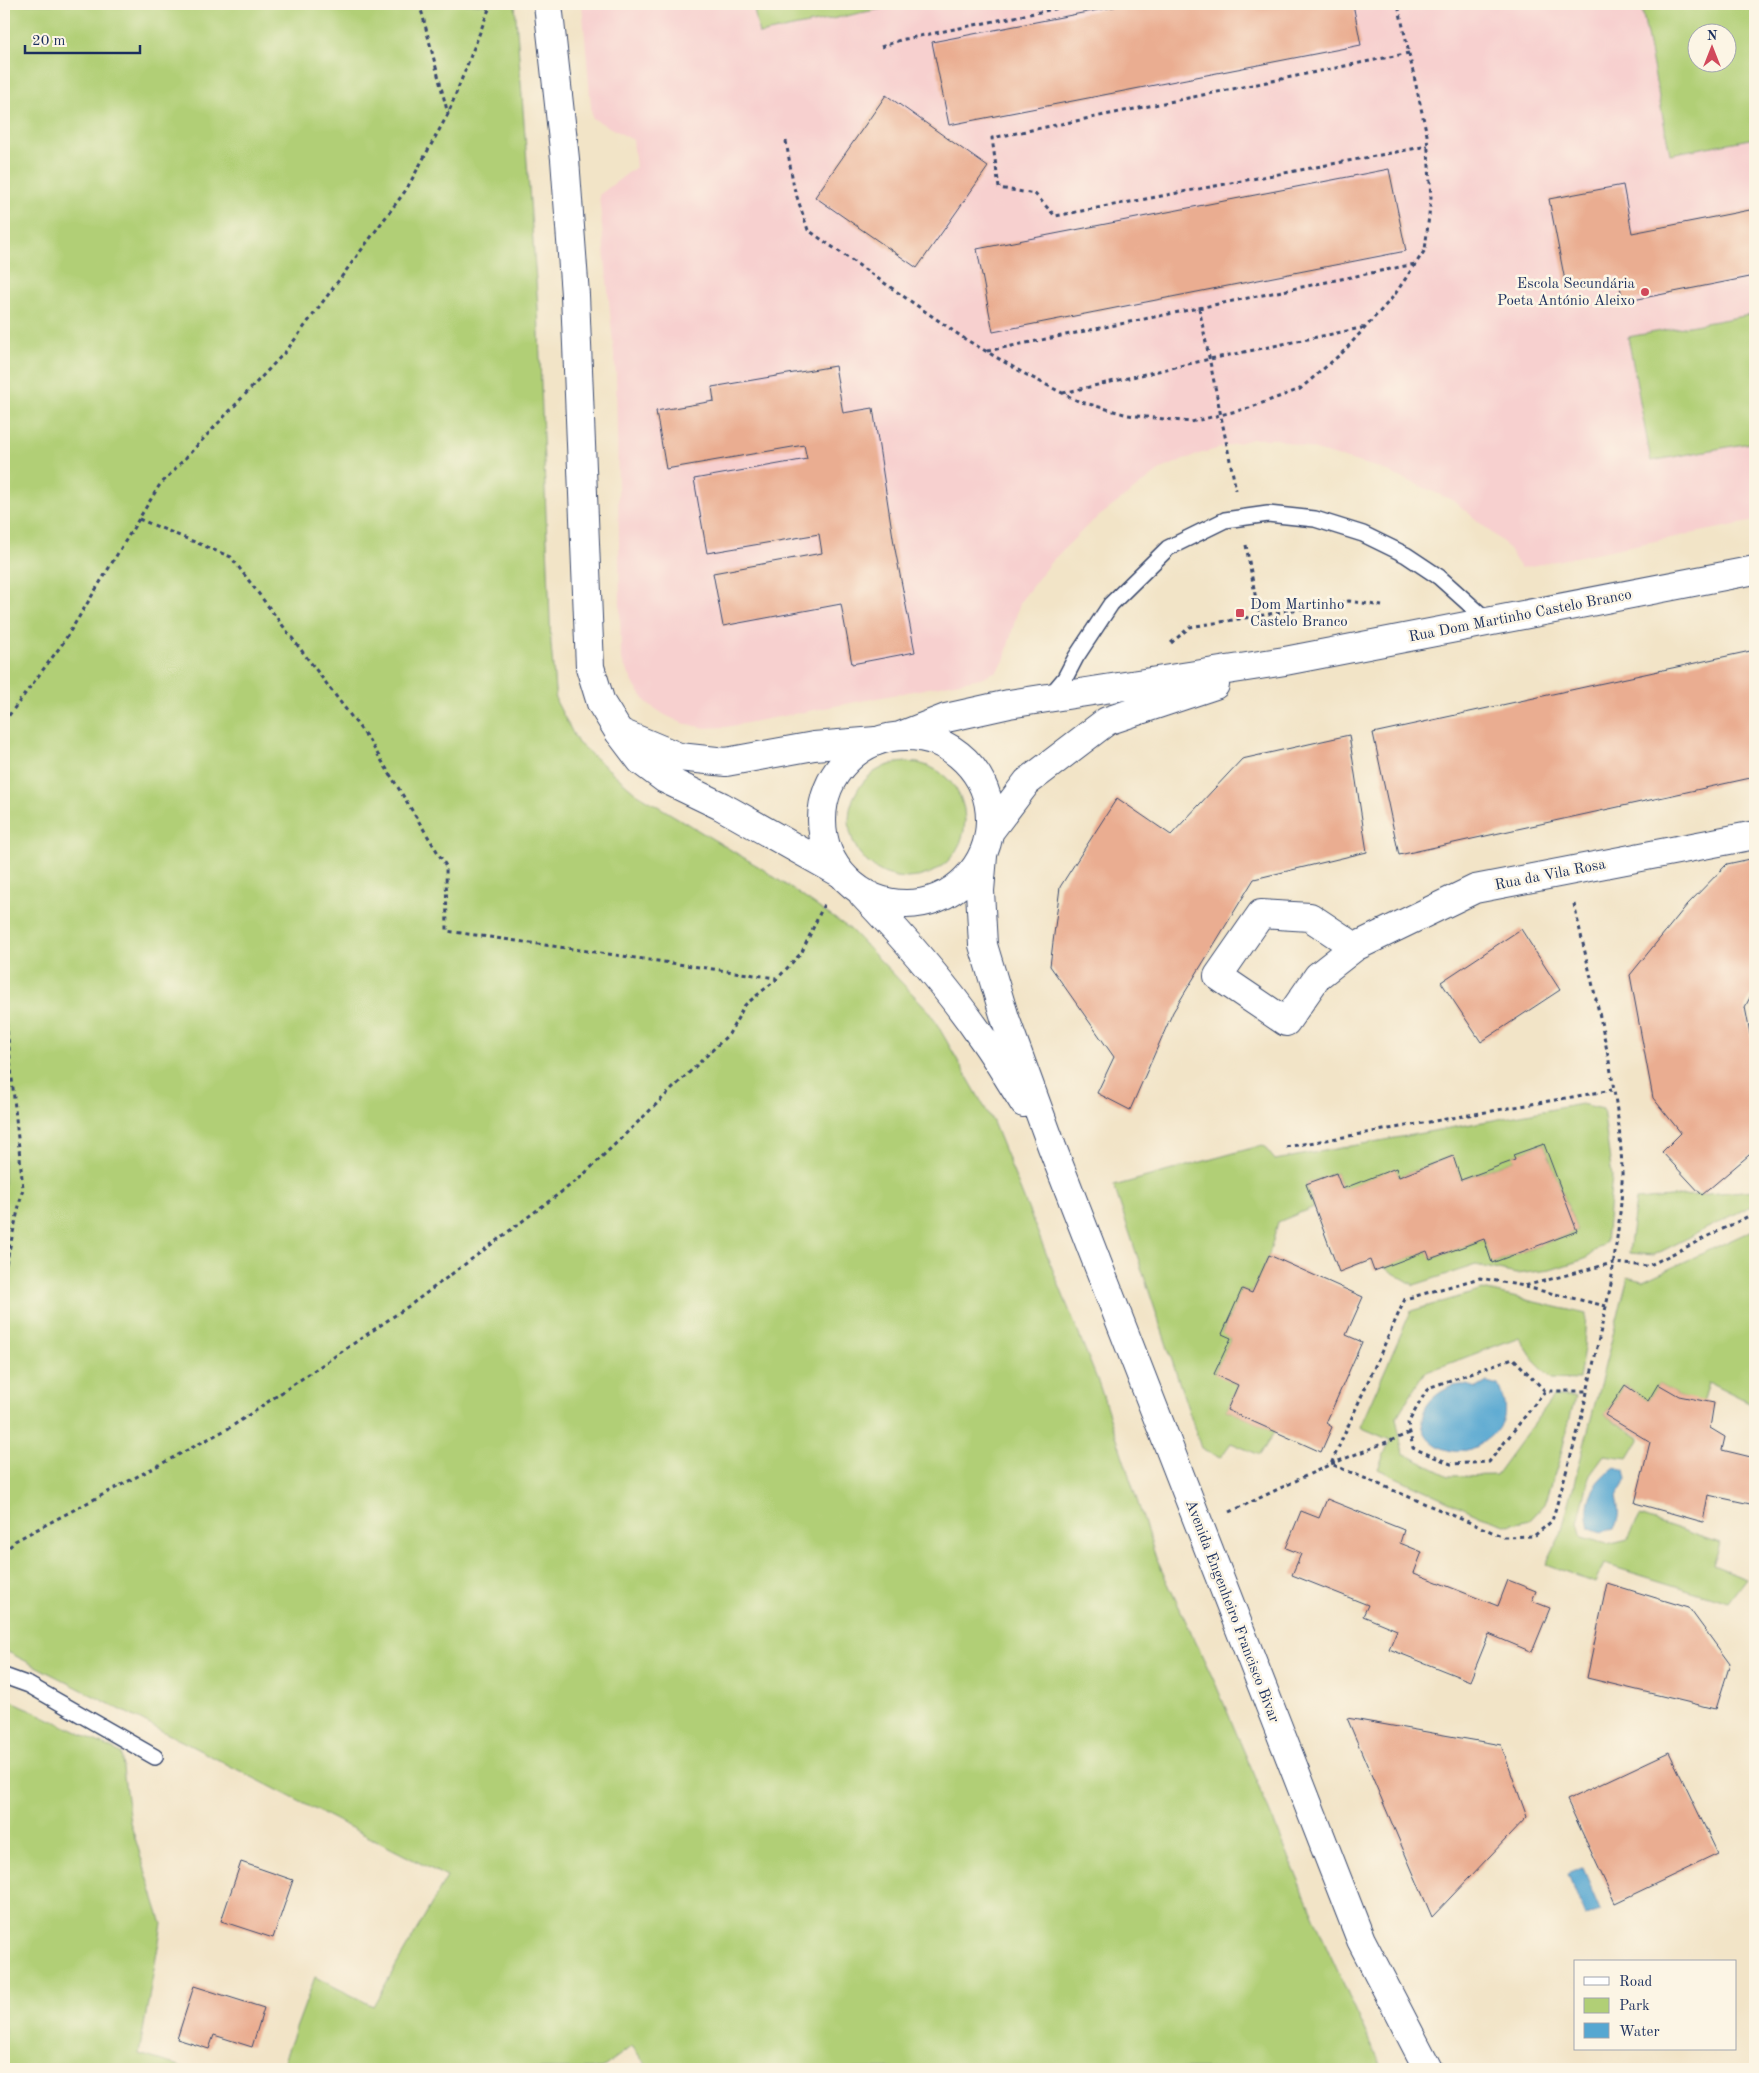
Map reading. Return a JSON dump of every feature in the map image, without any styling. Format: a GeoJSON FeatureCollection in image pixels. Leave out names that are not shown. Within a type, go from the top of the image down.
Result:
{"type":"FeatureCollection","features":[{"type":"Feature","properties":{"kind":"street"},"geometry":{"type":"LineString","coordinates":[[548,4],[565,159],[576,295],[590,667],[601,703],[619,732],[641,761],[665,779],[721,806],[848,880],[870,896],[895,903],[921,903],[942,896],[959,886],[970,875],[986,843],[1027,782],[1107,721],[1285,661]]}},
{"type":"Feature","properties":{"kind":"street","name":"Rua Dom Martinho Castelo Branco"},"geometry":{"type":"LineString","coordinates":[[1285,661],[1755,570]]}},
{"type":"Feature","properties":{"kind":"street"},"geometry":{"type":"LineString","coordinates":[[1052,1147],[985,1042],[944,988],[906,940],[848,880],[832,860],[824,840],[822,821],[824,799],[834,776],[850,756],[888,738],[946,718],[1048,697],[1285,661]]}},
{"type":"Feature","properties":{"kind":"street"},"geometry":{"type":"LineString","coordinates":[[619,732],[679,757],[726,762],[814,746],[888,738],[928,738],[946,745],[968,762],[983,784],[990,810],[980,891],[983,945],[1005,1018],[1052,1147]]}},
{"type":"Feature","properties":{"kind":"street","name":"Rua da Vila Rosa"},"geometry":{"type":"LineString","coordinates":[[1355,947],[1310,917],[1261,914],[1218,976],[1286,1022],[1318,976],[1355,947],[1475,889],[1755,835]]}},
{"type":"Feature","properties":{"kind":"street","name":"Avenida Engenheiro Francisco Bivar"},"geometry":{"type":"LineString","coordinates":[[1052,1147],[1361,1940],[1428,2069]]}},
{"type":"Feature","properties":{"kind":"lane"},"geometry":{"type":"LineString","coordinates":[[1048,697],[1065,678],[1076,657],[1111,604],[1168,548],[1225,520],[1241,517],[1268,514],[1315,519],[1363,534],[1406,555],[1439,577],[1488,621]]}},
{"type":"Feature","properties":{"kind":"lane"},"geometry":{"type":"LineString","coordinates":[[4,1676],[29,1685],[155,1757]]}},
{"type":"Feature","properties":{"kind":"path"},"geometry":{"type":"LineString","coordinates":[[418,4],[448,114]]}},
{"type":"Feature","properties":{"kind":"path"},"geometry":{"type":"LineString","coordinates":[[4,722],[63,643],[158,486],[287,350],[406,190],[448,114],[490,4]]}},
{"type":"Feature","properties":{"kind":"path"},"geometry":{"type":"LineString","coordinates":[[881,48],[900,40],[1079,4]]}},
{"type":"Feature","properties":{"kind":"path"},"geometry":{"type":"LineString","coordinates":[[786,141],[794,188],[808,230],[965,339],[1078,400],[1128,414],[1191,422],[1249,408],[1300,389],[1344,352],[1393,297],[1425,250],[1431,198],[1427,135],[1398,4]]}},
{"type":"Feature","properties":{"kind":"path"},"geometry":{"type":"LineString","coordinates":[[1409,53],[992,138],[999,188],[1035,194],[1055,216],[1428,146]]}},
{"type":"Feature","properties":{"kind":"path"},"geometry":{"type":"LineString","coordinates":[[987,352],[1416,264]]}},
{"type":"Feature","properties":{"kind":"path"},"geometry":{"type":"LineString","coordinates":[[1199,308],[1222,414],[1259,616]]}},
{"type":"Feature","properties":{"kind":"path"},"geometry":{"type":"LineString","coordinates":[[1062,393],[1210,359],[1366,327]]}},
{"type":"Feature","properties":{"kind":"path"},"geometry":{"type":"LineString","coordinates":[[139,519],[230,557],[369,740],[446,866],[447,931],[777,978]]}},
{"type":"Feature","properties":{"kind":"path"},"geometry":{"type":"LineString","coordinates":[[1169,646],[1190,627],[1349,601],[1384,606]]}},
{"type":"Feature","properties":{"kind":"path"},"geometry":{"type":"LineString","coordinates":[[4,1553],[15,1541],[230,1427],[413,1303],[580,1178],[728,1034],[745,1005],[777,978],[802,952],[848,880]]}},
{"type":"Feature","properties":{"kind":"path"},"geometry":{"type":"LineString","coordinates":[[1331,1464],[1504,1537],[1534,1536],[1552,1521],[1565,1480],[1606,1306],[1613,1263],[1622,1171],[1618,1120],[1606,1052],[1573,896]]}},
{"type":"Feature","properties":{"kind":"path"},"geometry":{"type":"LineString","coordinates":[[4,999],[23,1188],[4,1272]]}},
{"type":"Feature","properties":{"kind":"path"},"geometry":{"type":"LineString","coordinates":[[1286,1148],[1612,1090]]}},
{"type":"Feature","properties":{"kind":"path"},"geometry":{"type":"LineString","coordinates":[[1524,1286],[1613,1263],[1648,1266],[1755,1213]]}},
{"type":"Feature","properties":{"kind":"path"},"geometry":{"type":"LineString","coordinates":[[1331,1464],[1405,1299],[1480,1278],[1524,1286],[1606,1306]]}},
{"type":"Feature","properties":{"kind":"path"},"geometry":{"type":"LineString","coordinates":[[1545,1391],[1489,1462],[1451,1464],[1413,1448],[1408,1423],[1428,1388],[1513,1358],[1545,1391],[1587,1391]]}},
{"type":"Feature","properties":{"kind":"path"},"geometry":{"type":"LineString","coordinates":[[1228,1513],[1331,1464],[1410,1433]]}},
{"type":"Feature","properties":{"kind":"shaded area"},"geometry":{"type":"Polygon","coordinates":[[[582,4],[1755,4],[1755,521],[1521,568],[1505,544],[1454,501],[1379,468],[1277,439],[1252,439],[1199,454],[1163,468],[1089,524],[1050,563],[1020,602],[1004,661],[997,671],[981,678],[726,727],[706,728],[682,723],[648,704],[636,688],[621,659],[616,376],[599,195],[636,167],[633,140],[592,118],[582,4]]]}},
{"type":"Feature","properties":{"kind":"green space"},"geometry":{"type":"Polygon","coordinates":[[[4,4],[515,4],[538,307],[551,645],[556,701],[578,743],[636,793],[761,868],[850,929],[930,1012],[993,1122],[1099,1384],[1156,1558],[1216,1685],[1328,1950],[1383,2069],[649,2069],[632,2046],[601,2069],[281,2069],[315,1977],[373,2006],[447,1877],[4,1650],[4,4]]]}},
{"type":"Feature","properties":{"kind":"green space"},"geometry":{"type":"Polygon","coordinates":[[[753,4],[904,4],[759,34],[753,4]]]}},
{"type":"Feature","properties":{"kind":"green space"},"geometry":{"type":"Polygon","coordinates":[[[1641,4],[1755,4],[1755,138],[1670,154],[1641,4]]]}},
{"type":"Feature","properties":{"kind":"green space"},"geometry":{"type":"Polygon","coordinates":[[[1755,314],[1755,442],[1651,461],[1628,337],[1755,314]]]}},
{"type":"Feature","properties":{"kind":"green space"},"geometry":{"type":"Polygon","coordinates":[[[907,762],[929,766],[948,779],[961,798],[965,820],[961,842],[948,861],[929,874],[907,878],[885,874],[866,861],[853,842],[849,820],[853,798],[866,779],[885,766],[907,762]]]}},
{"type":"Feature","properties":{"kind":"green space"},"geometry":{"type":"Polygon","coordinates":[[[1581,1104],[1603,1109],[1612,1176],[1606,1242],[1585,1259],[1550,1270],[1516,1274],[1476,1265],[1414,1285],[1383,1267],[1427,1251],[1431,1259],[1484,1239],[1493,1263],[1577,1231],[1544,1144],[1514,1155],[1515,1160],[1461,1180],[1452,1156],[1399,1177],[1396,1169],[1342,1189],[1336,1173],[1306,1184],[1314,1207],[1278,1222],[1269,1255],[1252,1293],[1242,1289],[1222,1333],[1231,1338],[1214,1373],[1238,1385],[1227,1410],[1275,1431],[1260,1455],[1231,1443],[1220,1458],[1201,1448],[1114,1186],[1263,1145],[1275,1160],[1581,1104]]]}},
{"type":"Feature","properties":{"kind":"green space"},"geometry":{"type":"Polygon","coordinates":[[[1755,1190],[1755,1204],[1654,1255],[1629,1253],[1636,1200],[1755,1190]]]}},
{"type":"Feature","properties":{"kind":"green space"},"geometry":{"type":"Polygon","coordinates":[[[1755,1229],[1755,1405],[1709,1382],[1703,1403],[1679,1396],[1658,1384],[1648,1401],[1625,1385],[1605,1415],[1640,1438],[1628,1458],[1604,1455],[1590,1474],[1578,1523],[1582,1537],[1607,1544],[1628,1539],[1640,1516],[1720,1543],[1713,1565],[1746,1578],[1728,1602],[1604,1564],[1595,1583],[1546,1564],[1561,1534],[1628,1277],[1643,1281],[1755,1229]]]}},
{"type":"Feature","properties":{"kind":"green space"},"geometry":{"type":"Polygon","coordinates":[[[1483,1290],[1586,1314],[1579,1380],[1552,1379],[1535,1362],[1519,1337],[1424,1373],[1396,1418],[1403,1453],[1449,1476],[1496,1475],[1553,1397],[1575,1397],[1559,1462],[1545,1504],[1530,1520],[1508,1525],[1481,1516],[1378,1469],[1390,1440],[1360,1427],[1411,1311],[1483,1290]]]}},
{"type":"Feature","properties":{"kind":"green space"},"geometry":{"type":"Polygon","coordinates":[[[4,1697],[121,1753],[130,1822],[162,1924],[139,2054],[189,2069],[4,2069],[4,1697]]]}},
{"type":"Feature","properties":{"kind":"water"},"geometry":{"type":"Polygon","coordinates":[[[1487,1382],[1498,1385],[1504,1403],[1503,1421],[1496,1431],[1479,1445],[1460,1451],[1445,1449],[1431,1441],[1423,1428],[1422,1420],[1423,1413],[1431,1400],[1451,1387],[1466,1385],[1477,1388],[1487,1382]]]}},
{"type":"Feature","properties":{"kind":"water"},"geometry":{"type":"Polygon","coordinates":[[[1614,1467],[1625,1470],[1627,1479],[1616,1497],[1618,1513],[1614,1529],[1601,1532],[1590,1528],[1588,1518],[1589,1501],[1595,1486],[1614,1467]]]}},
{"type":"Feature","properties":{"kind":"water"},"geometry":{"type":"Polygon","coordinates":[[[1583,1868],[1601,1910],[1585,1917],[1568,1874],[1583,1868]]]}},
{"type":"Feature","properties":{"kind":"building"},"geometry":{"type":"Polygon","coordinates":[[[1129,4],[1353,4],[1361,45],[949,125],[932,42],[1129,4]]]}},
{"type":"Feature","properties":{"kind":"building"},"geometry":{"type":"Polygon","coordinates":[[[886,95],[988,167],[917,268],[815,197],[886,95]]]}},
{"type":"Feature","properties":{"kind":"building"},"geometry":{"type":"Polygon","coordinates":[[[1389,169],[1406,251],[993,332],[977,249],[1389,169]]]}},
{"type":"Feature","properties":{"kind":"building"},"geometry":{"type":"Polygon","coordinates":[[[1623,185],[1632,233],[1755,209],[1755,276],[1623,302],[1618,276],[1566,286],[1549,199],[1623,185]]]}},
{"type":"Feature","properties":{"kind":"building"},"geometry":{"type":"Polygon","coordinates":[[[835,366],[843,413],[873,408],[894,544],[915,652],[852,664],[841,604],[723,626],[713,573],[822,553],[819,534],[707,553],[694,479],[807,459],[804,445],[666,469],[656,411],[714,401],[712,387],[835,366]]]}},
{"type":"Feature","properties":{"kind":"building"},"geometry":{"type":"Polygon","coordinates":[[[1755,650],[1755,777],[1399,855],[1373,733],[1755,650]]]}},
{"type":"Feature","properties":{"kind":"building"},"geometry":{"type":"Polygon","coordinates":[[[1349,735],[1367,852],[1254,879],[1173,1012],[1130,1110],[1097,1093],[1114,1057],[1050,966],[1060,887],[1117,798],[1171,835],[1242,759],[1349,735]]]}},
{"type":"Feature","properties":{"kind":"building"},"geometry":{"type":"Polygon","coordinates":[[[1755,858],[1755,988],[1745,1007],[1755,1059],[1755,1150],[1702,1195],[1662,1152],[1681,1133],[1653,1098],[1630,975],[1687,905],[1727,864],[1755,858]]]}},
{"type":"Feature","properties":{"kind":"building"},"geometry":{"type":"Polygon","coordinates":[[[1521,929],[1560,990],[1481,1042],[1441,982],[1521,929]]]}},
{"type":"Feature","properties":{"kind":"building"},"geometry":{"type":"Polygon","coordinates":[[[1544,1144],[1577,1231],[1492,1263],[1484,1239],[1430,1259],[1427,1251],[1374,1271],[1370,1260],[1339,1272],[1306,1184],[1336,1173],[1342,1189],[1396,1168],[1399,1177],[1453,1156],[1461,1180],[1515,1160],[1513,1155],[1544,1144]]]}},
{"type":"Feature","properties":{"kind":"building"},"geometry":{"type":"Polygon","coordinates":[[[1269,1255],[1363,1297],[1346,1335],[1362,1342],[1326,1423],[1332,1427],[1321,1452],[1227,1410],[1238,1385],[1214,1374],[1231,1338],[1222,1334],[1242,1289],[1252,1293],[1269,1255]]]}},
{"type":"Feature","properties":{"kind":"building"},"geometry":{"type":"Polygon","coordinates":[[[1658,1384],[1679,1396],[1714,1403],[1710,1428],[1725,1437],[1722,1450],[1755,1458],[1755,1505],[1708,1495],[1703,1522],[1635,1503],[1650,1442],[1605,1415],[1625,1385],[1648,1401],[1658,1384]]]}},
{"type":"Feature","properties":{"kind":"building"},"geometry":{"type":"Polygon","coordinates":[[[1327,1499],[1404,1530],[1400,1543],[1422,1552],[1414,1573],[1498,1606],[1508,1580],[1536,1591],[1532,1601],[1550,1608],[1532,1652],[1489,1634],[1470,1681],[1389,1649],[1397,1630],[1363,1616],[1368,1605],[1292,1575],[1301,1554],[1286,1548],[1301,1511],[1319,1518],[1327,1499]]]}},
{"type":"Feature","properties":{"kind":"building"},"geometry":{"type":"Polygon","coordinates":[[[1607,1583],[1689,1608],[1730,1664],[1716,1709],[1587,1678],[1607,1583]]]}},
{"type":"Feature","properties":{"kind":"building"},"geometry":{"type":"Polygon","coordinates":[[[1347,1718],[1501,1745],[1527,1817],[1432,1917],[1347,1718]]]}},
{"type":"Feature","properties":{"kind":"building"},"geometry":{"type":"Polygon","coordinates":[[[1669,1752],[1718,1854],[1615,1903],[1567,1800],[1669,1752]]]}},
{"type":"Feature","properties":{"kind":"building"},"geometry":{"type":"Polygon","coordinates":[[[241,1862],[293,1880],[273,1938],[221,1921],[241,1862]]]}},
{"type":"Feature","properties":{"kind":"building"},"geometry":{"type":"Polygon","coordinates":[[[194,1986],[264,2008],[252,2047],[214,2035],[209,2049],[177,2039],[194,1986]]]}},
{"type":"Feature","properties":{"kind":"place","name":"Escola Secundária Poeta António Aleixo"},"geometry":{"type":"Point","coordinates":[1645,292]}},
{"type":"Feature","properties":{"kind":"place","name":"Dom Martinho Castelo Branco"},"geometry":{"type":"Point","coordinates":[1240,613]}}]}
